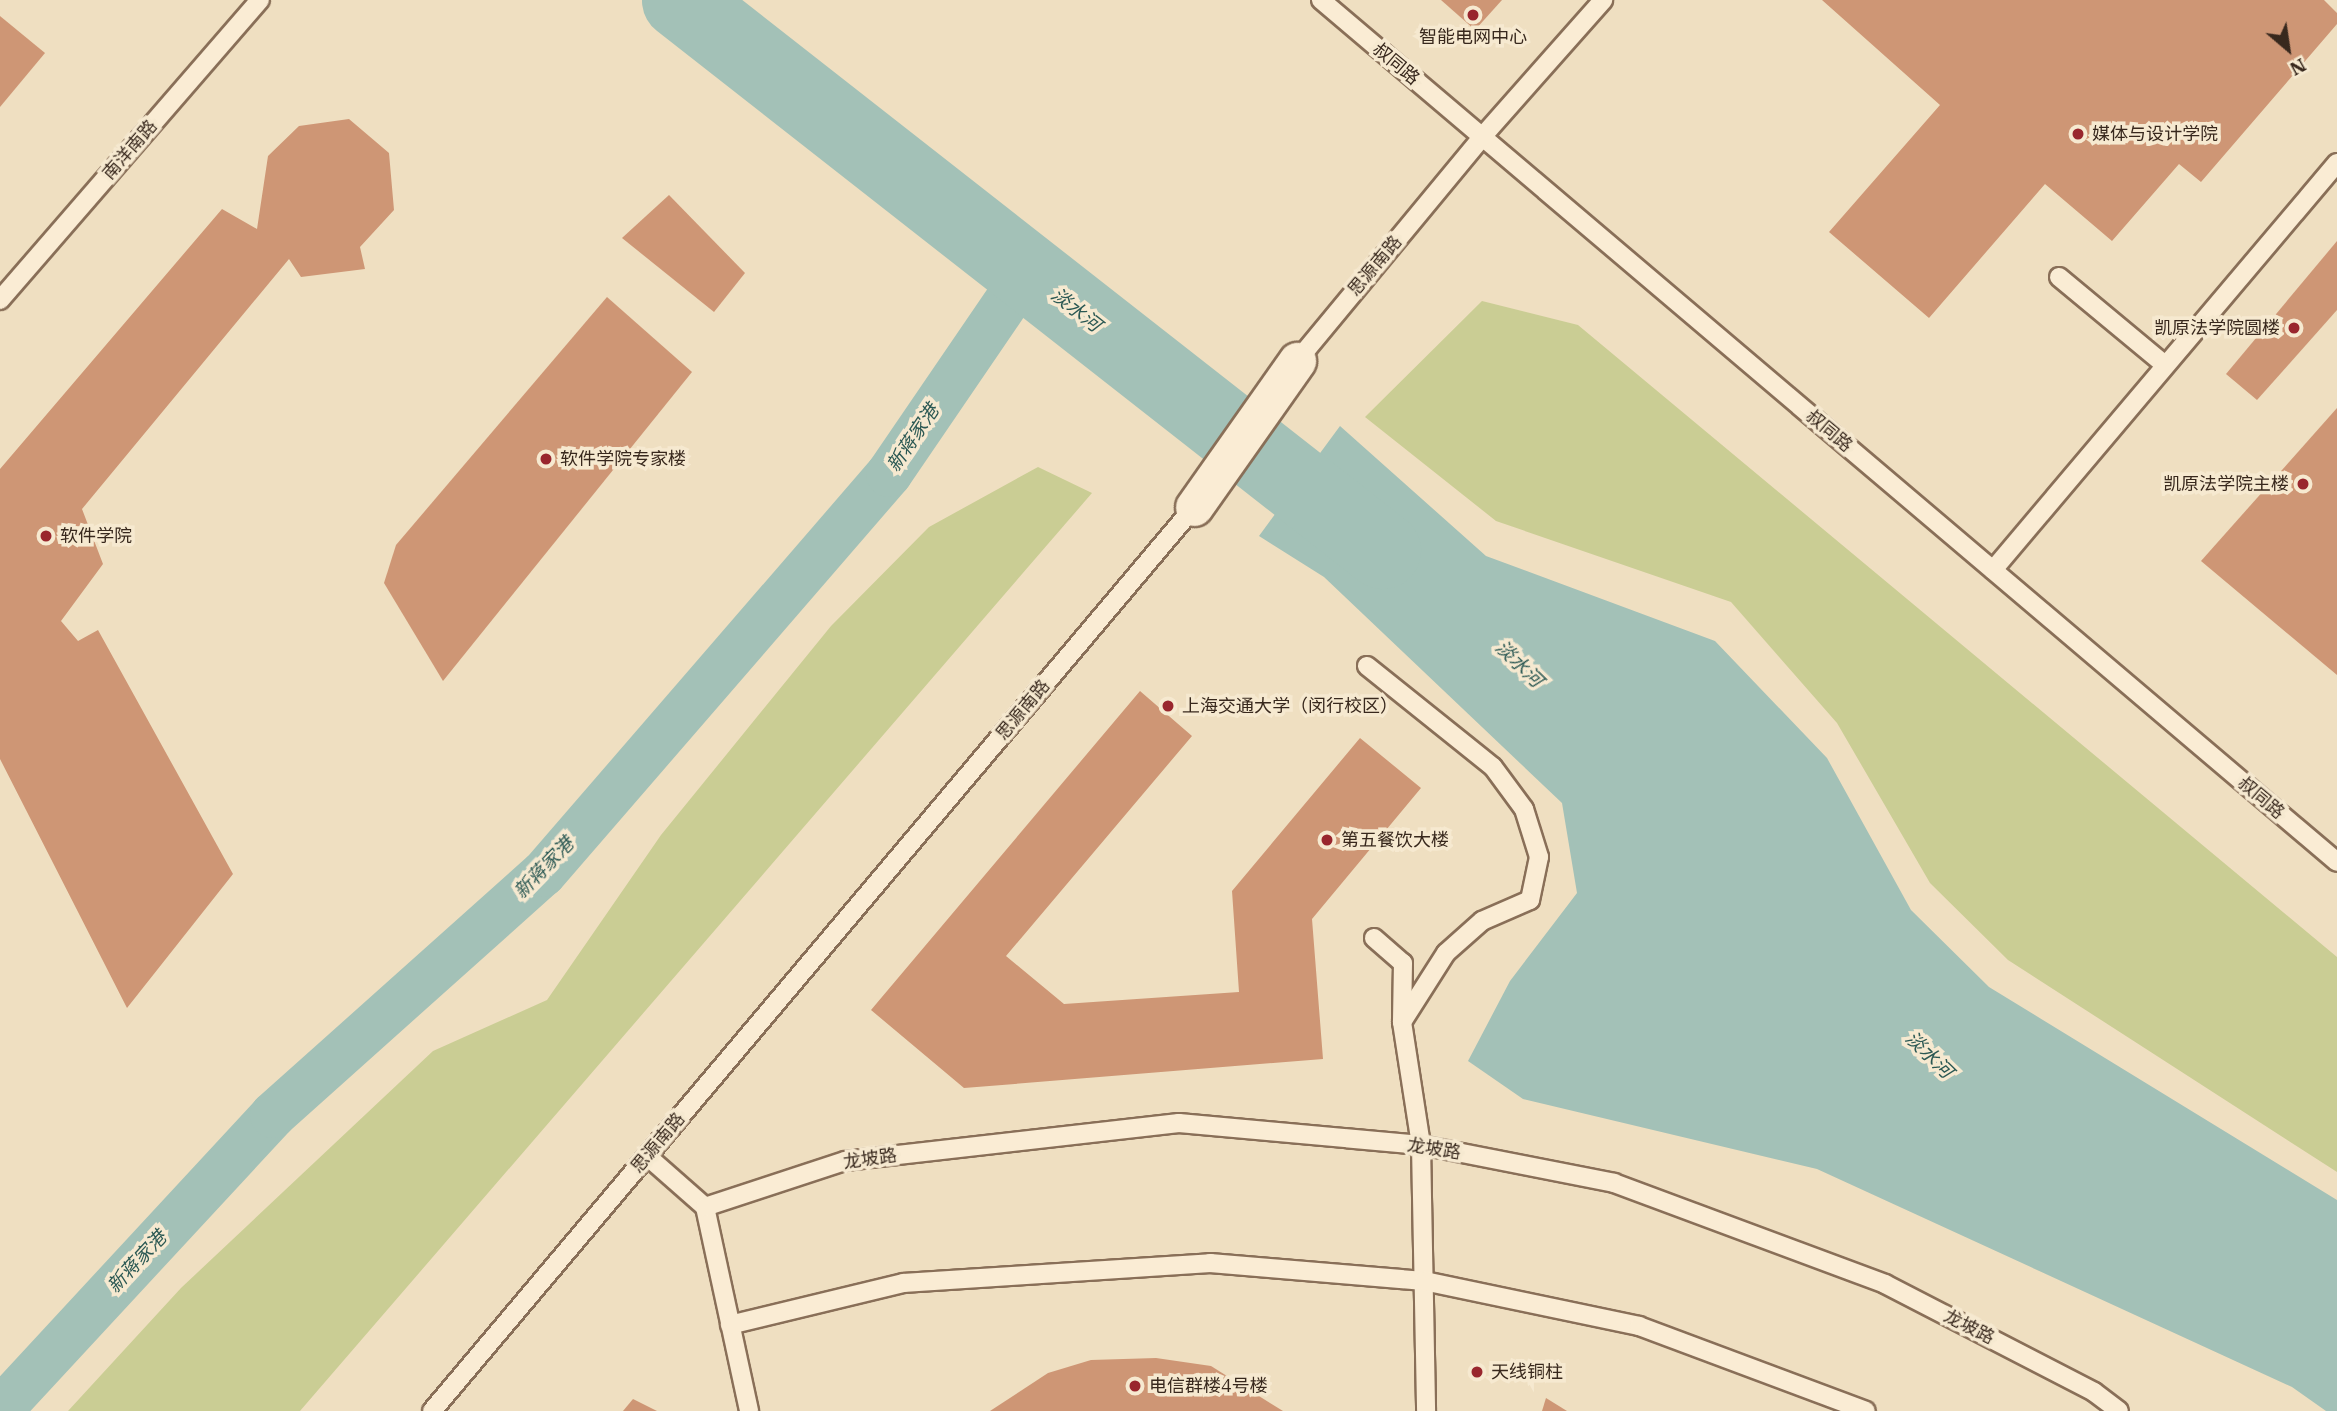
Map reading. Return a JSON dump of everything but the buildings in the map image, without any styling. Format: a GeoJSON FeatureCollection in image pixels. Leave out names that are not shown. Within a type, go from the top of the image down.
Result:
{"type":"FeatureCollection","features":[{"type":"Feature","properties":{"kind":"street","name":"思源南路"},"geometry":{"type":"LineString","coordinates":[[1194,507],[1297,360]]}},
{"type":"Feature","properties":{"kind":"lane","name":"南洋南路"},"geometry":{"type":"LineString","coordinates":[[0,300],[260,0]]}},
{"type":"Feature","properties":{"kind":"lane","name":"叔同路"},"geometry":{"type":"LineString","coordinates":[[1321,0],[2337,862]]}},
{"type":"Feature","properties":{"kind":"lane","name":"思源南路"},"geometry":{"type":"LineString","coordinates":[[1297,360],[1482,137],[1604,0]]}},
{"type":"Feature","properties":{"kind":"lane"},"geometry":{"type":"LineString","coordinates":[[1993,570],[2337,163]]}},
{"type":"Feature","properties":{"kind":"lane"},"geometry":{"type":"LineString","coordinates":[[2059,277],[2165,365]]}},
{"type":"Feature","properties":{"kind":"lane","name":"思源南路"},"geometry":{"type":"LineString","coordinates":[[432,1411],[1194,507]]}},
{"type":"Feature","properties":{"kind":"lane"},"geometry":{"type":"LineString","coordinates":[[1367,666],[1493,767],[1524,809],[1539,857],[1530,900],[1482,921],[1446,953],[1402,1022]]}},
{"type":"Feature","properties":{"kind":"lane"},"geometry":{"type":"LineString","coordinates":[[1374,938],[1403,962],[1402,1022],[1421,1145],[1426,1411]]}},
{"type":"Feature","properties":{"kind":"lane","name":"龙坡路"},"geometry":{"type":"LineString","coordinates":[[705,1208],[845,1161],[1179,1123],[1421,1145],[1614,1183],[1872,1279],[2094,1392],[2119,1411]]}},
{"type":"Feature","properties":{"kind":"lane"},"geometry":{"type":"LineString","coordinates":[[647,1156],[705,1208],[749,1411]]}},
{"type":"Feature","properties":{"kind":"lane"},"geometry":{"type":"LineString","coordinates":[[730,1325],[903,1283],[1210,1263],[1423,1281],[1639,1326],[1866,1411]]}},
{"type":"Feature","properties":{"kind":"green space"},"geometry":{"type":"Polygon","coordinates":[[[1482,301],[1578,325],[2337,957],[2337,1172],[2008,960],[1930,883],[1837,723],[1731,602],[1496,521],[1365,417],[1482,301]]]}},
{"type":"Feature","properties":{"kind":"green space"},"geometry":{"type":"Polygon","coordinates":[[[1038,467],[1092,493],[300,1411],[68,1411],[181,1288],[433,1051],[547,1000],[661,835],[831,626],[929,527],[1038,467]]]}},
{"type":"Feature","properties":{"kind":"water"},"geometry":{"type":"Polygon","coordinates":[[[1340,426],[1486,556],[1715,641],[1827,758],[1911,910],[1989,987],[2337,1200],[2337,1411],[2326,1411],[2292,1387],[1817,1169],[1523,1099],[1468,1061],[1510,981],[1577,893],[1562,803],[1324,577],[1259,536],[1340,426]]]}},
{"type":"Feature","properties":{"kind":"waterway","name":"淡水河"},"geometry":{"type":"LineString","coordinates":[[680,0],[1382,550]]}},
{"type":"Feature","properties":{"kind":"waterway","name":"新蒋家港"},"geometry":{"type":"LineString","coordinates":[[0,1410],[273,1115],[543,874],[889,474],[1027,272]]}},
{"type":"Feature","properties":{"kind":"place","name":"智能电网中心"},"geometry":{"type":"Point","coordinates":[1473,15]}},
{"type":"Feature","properties":{"kind":"place","name":"媒体与设计学院"},"geometry":{"type":"Point","coordinates":[2078,134]}},
{"type":"Feature","properties":{"kind":"place","name":"凯原法学院圆楼"},"geometry":{"type":"Point","coordinates":[2294,328]}},
{"type":"Feature","properties":{"kind":"place","name":"软件学院专家楼"},"geometry":{"type":"Point","coordinates":[546,459]}},
{"type":"Feature","properties":{"kind":"place","name":"凯原法学院主楼"},"geometry":{"type":"Point","coordinates":[2303,484]}},
{"type":"Feature","properties":{"kind":"place","name":"软件学院"},"geometry":{"type":"Point","coordinates":[46,536]}},
{"type":"Feature","properties":{"kind":"place","name":"上海交通大学（闵行校区）"},"geometry":{"type":"Point","coordinates":[1168,706]}},
{"type":"Feature","properties":{"kind":"place","name":"第五餐饮大楼"},"geometry":{"type":"Point","coordinates":[1327,840]}},
{"type":"Feature","properties":{"kind":"place","name":"天线铜柱"},"geometry":{"type":"Point","coordinates":[1477,1372]}},
{"type":"Feature","properties":{"kind":"place","name":"电信群楼4号楼"},"geometry":{"type":"Point","coordinates":[1135,1386]}}]}
